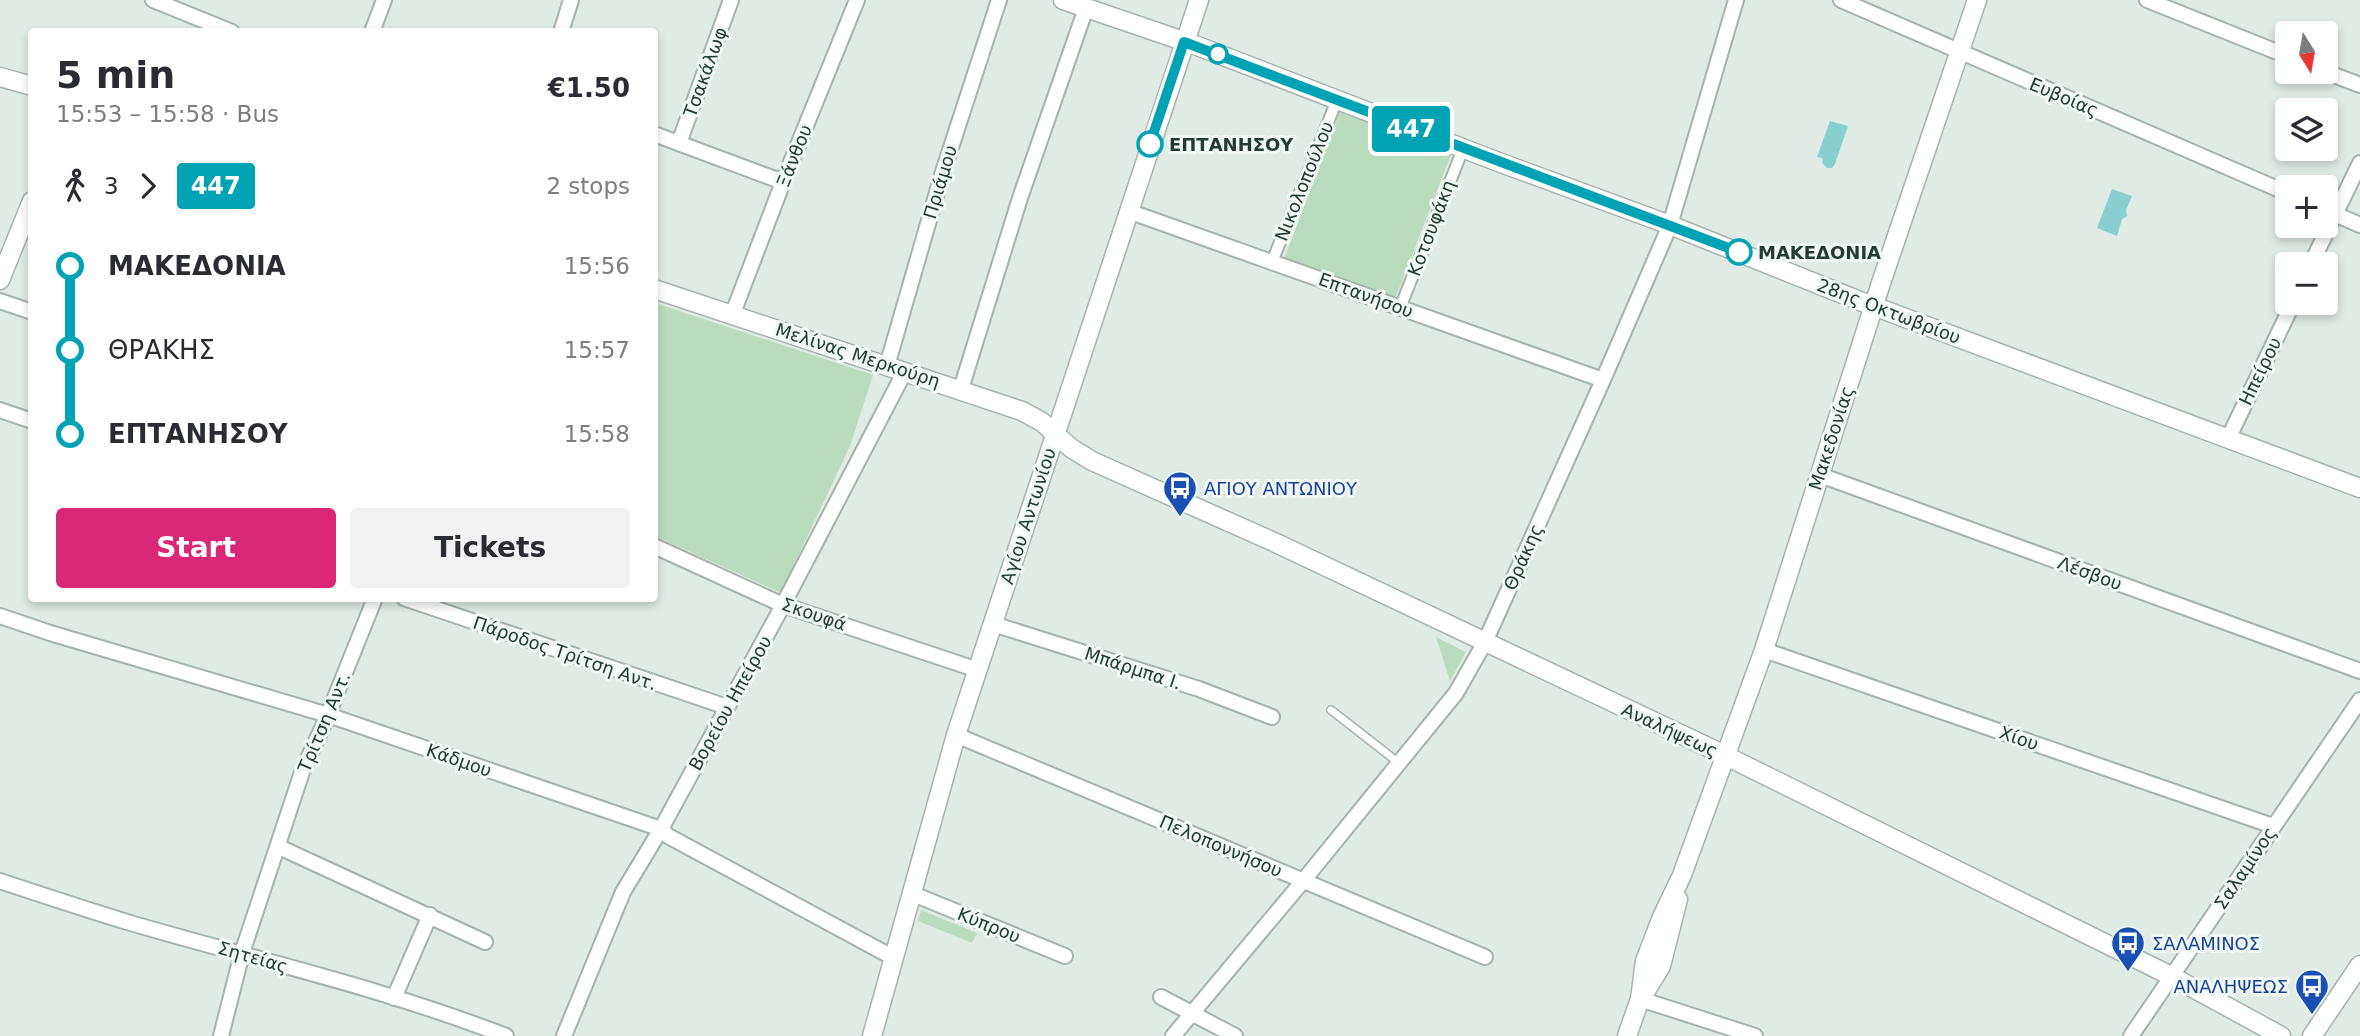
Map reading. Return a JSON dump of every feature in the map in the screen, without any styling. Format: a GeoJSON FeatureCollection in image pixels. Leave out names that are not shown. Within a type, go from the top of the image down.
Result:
{"type":"FeatureCollection","features":[{"type":"Feature","properties":{"kind":"street"},"geometry":{"type":"LineString","coordinates":[[153,0],[222,28]]}},
{"type":"Feature","properties":{"kind":"street"},"geometry":{"type":"LineString","coordinates":[[378,28],[384,0]]}},
{"type":"Feature","properties":{"kind":"street"},"geometry":{"type":"LineString","coordinates":[[562,28],[571,0]]}},
{"type":"Feature","properties":{"kind":"street","name":"Τσακάλωφ"},"geometry":{"type":"LineString","coordinates":[[678,143],[731,0]]}},
{"type":"Feature","properties":{"kind":"street","name":"Ξάνθου"},"geometry":{"type":"LineString","coordinates":[[733,313],[857,0]]}},
{"type":"Feature","properties":{"kind":"street","name":"Πριάμου"},"geometry":{"type":"LineString","coordinates":[[887,366],[942,175],[999,0]]}},
{"type":"Feature","properties":{"kind":"street","name":"28ης Οκτωβρίου"},"geometry":{"type":"LineString","coordinates":[[1063,0],[1184,42],[1670,225],[1874,306],[2360,488]]}},
{"type":"Feature","properties":{"kind":"street","name":"Αγίου Αντωνίου"},"geometry":{"type":"LineString","coordinates":[[872,1036],[956,735],[1199,0]]}},
{"type":"Feature","properties":{"kind":"street","name":"Θράκης"},"geometry":{"type":"LineString","coordinates":[[1172,1036],[1457,693],[1485,642],[1670,225],[1736,0]]}},
{"type":"Feature","properties":{"kind":"street","name":"Ευβοίας"},"geometry":{"type":"LineString","coordinates":[[1841,0],[2275,188]]}},
{"type":"Feature","properties":{"kind":"street","name":"Μακεδονίας"},"geometry":{"type":"LineString","coordinates":[[1627,1036],[1640,999],[1661,965],[1674,920],[1682,875],[1764,650],[1874,306],[1977,0]]}},
{"type":"Feature","properties":{"kind":"street"},"geometry":{"type":"LineString","coordinates":[[2147,0],[2275,51]]}},
{"type":"Feature","properties":{"kind":"street"},"geometry":{"type":"LineString","coordinates":[[961,389],[1020,198],[1086,8]]}},
{"type":"Feature","properties":{"kind":"street"},"geometry":{"type":"LineString","coordinates":[[0,77],[28,85]]}},
{"type":"Feature","properties":{"kind":"street"},"geometry":{"type":"LineString","coordinates":[[2338,77],[2360,85]]}},
{"type":"Feature","properties":{"kind":"street","name":"Νικολοπούλου"},"geometry":{"type":"LineString","coordinates":[[1272,262],[1336,100]]}},
{"type":"Feature","properties":{"kind":"street"},"geometry":{"type":"LineString","coordinates":[[658,136],[783,182]]}},
{"type":"Feature","properties":{"kind":"street","name":"Κοτσυφάκη"},"geometry":{"type":"LineString","coordinates":[[1400,308],[1463,149]]}},
{"type":"Feature","properties":{"kind":"street"},"geometry":{"type":"LineString","coordinates":[[2338,200],[2360,163]]}},
{"type":"Feature","properties":{"kind":"street"},"geometry":{"type":"LineString","coordinates":[[0,280],[6,247],[28,208]]}},
{"type":"Feature","properties":{"kind":"street","name":"Επτανήσου"},"geometry":{"type":"LineString","coordinates":[[1128,211],[1603,380]]}},
{"type":"Feature","properties":{"kind":"street"},"geometry":{"type":"LineString","coordinates":[[2338,215],[2360,225]]}},
{"type":"Feature","properties":{"kind":"street","name":"Μελίνας Μερκούρη"},"geometry":{"type":"LineString","coordinates":[[658,290],[733,313],[904,373],[961,389],[1032,416],[1055,433]]}},
{"type":"Feature","properties":{"kind":"street"},"geometry":{"type":"LineString","coordinates":[[0,301],[28,311]]}},
{"type":"Feature","properties":{"kind":"street","name":"Ηπείρου"},"geometry":{"type":"LineString","coordinates":[[2228,439],[2287,315]]}},
{"type":"Feature","properties":{"kind":"street","name":"Βορείου Ηπείρου"},"geometry":{"type":"LineString","coordinates":[[564,1036],[623,892],[661,829],[783,605],[904,373]]}},
{"type":"Feature","properties":{"kind":"street"},"geometry":{"type":"LineString","coordinates":[[0,410],[28,420]]}},
{"type":"Feature","properties":{"kind":"street","name":"Αναλήψεως"},"geometry":{"type":"LineString","coordinates":[[1055,433],[1077,453],[1092,461],[1276,543],[1725,755],[2171,976],[2281,1036]]}},
{"type":"Feature","properties":{"kind":"street","name":"Λέσβου"},"geometry":{"type":"LineString","coordinates":[[1820,475],[2360,671]]}},
{"type":"Feature","properties":{"kind":"street","name":"Σκουφά"},"geometry":{"type":"LineString","coordinates":[[658,548],[783,605],[978,670]]}},
{"type":"Feature","properties":{"kind":"street","name":"Τρίτση Αντ."},"geometry":{"type":"LineString","coordinates":[[221,1036],[242,953],[302,772],[373,602]]}},
{"type":"Feature","properties":{"kind":"street","name":"Πάροδος Τρίτση Αντ."},"geometry":{"type":"LineString","coordinates":[[416,602],[727,707]]}},
{"type":"Feature","properties":{"kind":"street","name":"Κάδμου"},"geometry":{"type":"LineString","coordinates":[[0,617],[328,715],[661,829],[668,836],[894,958]]}},
{"type":"Feature","properties":{"kind":"street","name":"Μπάρμπα Ι."},"geometry":{"type":"LineString","coordinates":[[993,624],[1199,689],[1272,717]]}},
{"type":"Feature","properties":{"kind":"street","name":"Χίου"},"geometry":{"type":"LineString","coordinates":[[1764,650],[2273,826]]}},
{"type":"Feature","properties":{"kind":"street","name":"Σαλαμίνος"},"geometry":{"type":"LineString","coordinates":[[2131,1036],[2360,700]]}},
{"type":"Feature","properties":{"kind":"street","name":"Πελοποννήσου"},"geometry":{"type":"LineString","coordinates":[[956,735],[1485,957]]}},
{"type":"Feature","properties":{"kind":"street"},"geometry":{"type":"LineString","coordinates":[[279,847],[485,942]]}},
{"type":"Feature","properties":{"kind":"street","name":"Σητείας"},"geometry":{"type":"LineString","coordinates":[[0,881],[127,922],[394,998],[506,1036]]}},
{"type":"Feature","properties":{"kind":"street","name":"Κύπρου"},"geometry":{"type":"LineString","coordinates":[[913,894],[1065,956]]}},
{"type":"Feature","properties":{"kind":"street"},"geometry":{"type":"LineString","coordinates":[[394,998],[430,915]]}},
{"type":"Feature","properties":{"kind":"street"},"geometry":{"type":"LineString","coordinates":[[2312,1036],[2360,965]]}},
{"type":"Feature","properties":{"kind":"street"},"geometry":{"type":"LineString","coordinates":[[1161,997],[1235,1036]]}},
{"type":"Feature","properties":{"kind":"street"},"geometry":{"type":"LineString","coordinates":[[1640,999],[1755,1036]]}},
{"type":"Feature","properties":{"kind":"lane"},"geometry":{"type":"LineString","coordinates":[[1331,710],[1399,764]]}},
{"type":"Feature","properties":{"kind":"green space"},"geometry":{"type":"Polygon","coordinates":[[[1340,112],[1451,155],[1395,299],[1284,259],[1340,112]]]}},
{"type":"Feature","properties":{"kind":"green space"},"geometry":{"type":"Polygon","coordinates":[[[658,304],[873,375],[850,446],[784,586],[788,596],[658,537],[658,304]]]}},
{"type":"Feature","properties":{"kind":"green space"},"geometry":{"type":"Polygon","coordinates":[[[1436,637],[1466,652],[1450,681],[1436,637]]]}},
{"type":"Feature","properties":{"kind":"green space"},"geometry":{"type":"Polygon","coordinates":[[[921,910],[977,933],[972,943],[918,921],[921,910]]]}},
{"type":"Feature","properties":{"kind":"water"},"geometry":{"type":"Polygon","coordinates":[[[1830,121],[1848,126],[1835,164],[1832,168],[1827,168],[1822,158],[1817,157],[1830,121]]]}},
{"type":"Feature","properties":{"kind":"water"},"geometry":{"type":"Polygon","coordinates":[[[2112,189],[2132,196],[2126,210],[2127,216],[2122,219],[2117,236],[2097,228],[2112,189]]]}},
{"type":"Feature","properties":{"kind":"bus line","name":"447"},"geometry":{"type":"LineString","coordinates":[[1150,144],[1184,42],[1739,252]]}},
{"type":"Feature","properties":{"kind":"place","name":"ΕΠΤΑΝΗΣΟΥ"},"geometry":{"type":"Point","coordinates":[1150,144]}},
{"type":"Feature","properties":{"kind":"place","name":"ΜΑΚΕΔΟΝΙΑ"},"geometry":{"type":"Point","coordinates":[1739,252]}},
{"type":"Feature","properties":{"kind":"place","name":"ΑΓΙΟΥ ΑΝΤΩΝΙΟΥ"},"geometry":{"type":"Point","coordinates":[1180,518]}},
{"type":"Feature","properties":{"kind":"place","name":"ΣΑΛΑΜΙΝΟΣ"},"geometry":{"type":"Point","coordinates":[2128,973]}},
{"type":"Feature","properties":{"kind":"place","name":"ΑΝΑΛΗΨΕΩΣ"},"geometry":{"type":"Point","coordinates":[2312,1016]}}]}
